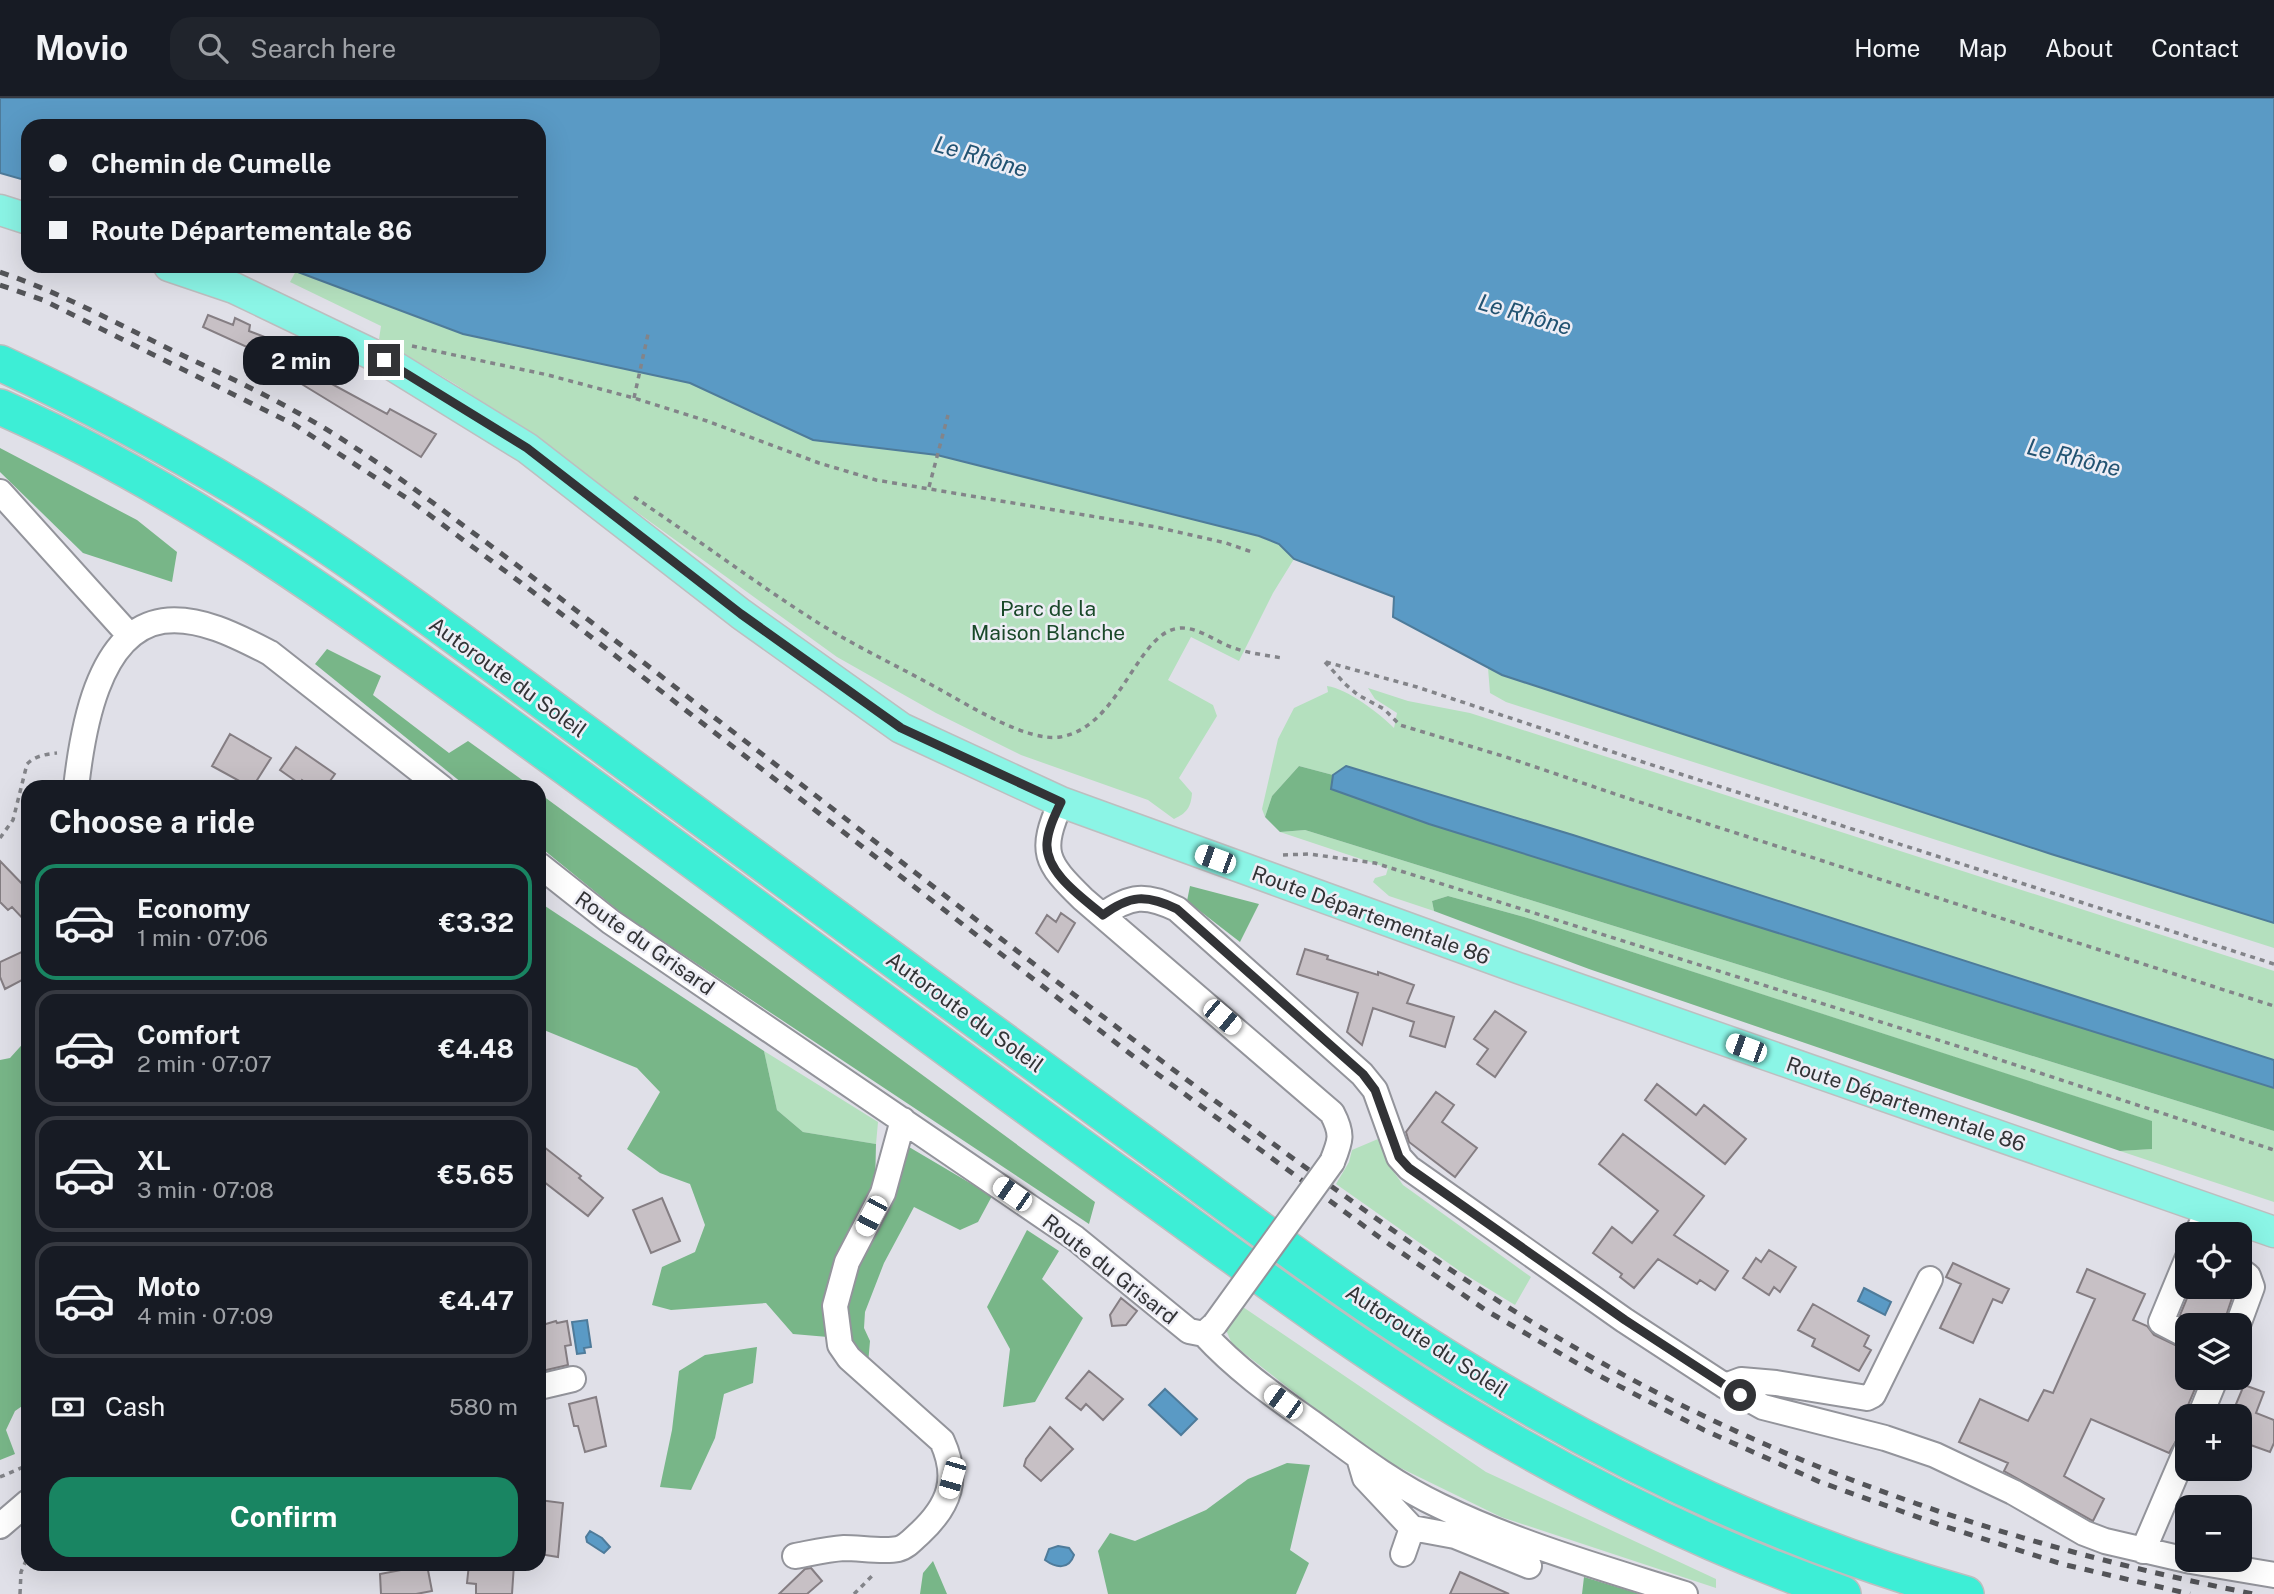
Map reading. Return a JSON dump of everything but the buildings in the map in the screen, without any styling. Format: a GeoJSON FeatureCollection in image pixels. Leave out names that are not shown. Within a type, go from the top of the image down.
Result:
{"type":"FeatureCollection","features":[{"type":"Feature","properties":{"kind":"highway","name":"Autoroute du Soleil"},"geometry":{"type":"LineString","coordinates":[[0,363],[147,436],[252,498],[329,549],[533,695],[1239,1213],[1383,1315],[1473,1374],[1651,1472],[1731,1509],[1836,1552],[1966,1594]]}},
{"type":"Feature","properties":{"kind":"highway","name":"Autoroute du Soleil"},"geometry":{"type":"LineString","coordinates":[[0,407],[125,468],[232,532],[310,583],[1202,1234],[1356,1343],[1442,1399],[1529,1451],[1631,1505],[1719,1546],[1843,1594]]}},
{"type":"Feature","properties":{"kind":"main road"},"geometry":{"type":"LineString","coordinates":[[0,210],[21,217]]}},
{"type":"Feature","properties":{"kind":"main road","name":"Route Départementale 86"},"geometry":{"type":"LineString","coordinates":[[190,273],[234,288],[384,360],[527,448],[741,614],[901,728],[1061,802],[2203,1222]]}},
{"type":"Feature","properties":{"kind":"main road","name":"Route Départementale 86"},"geometry":{"type":"LineString","coordinates":[[2252,1229],[2274,1232]]}},
{"type":"Feature","properties":{"kind":"street"},"geometry":{"type":"LineString","coordinates":[[0,492],[130,636]]}},
{"type":"Feature","properties":{"kind":"street"},"geometry":{"type":"LineString","coordinates":[[77,780],[80,750],[97,688],[115,651],[142,627],[163,621],[183,621],[214,628],[270,653],[432,780]]}},
{"type":"Feature","properties":{"kind":"street"},"geometry":{"type":"LineString","coordinates":[[1061,802],[1047,841],[1050,860],[1064,880],[1332,1112],[1340,1127],[1340,1141],[1332,1162],[1210,1329]]}},
{"type":"Feature","properties":{"kind":"street","name":"Route du Grisard"},"geometry":{"type":"LineString","coordinates":[[546,871],[611,922],[1075,1238],[1189,1331],[1210,1329],[1244,1374],[1403,1486],[1494,1531],[1685,1594]]}},
{"type":"Feature","properties":{"kind":"street"},"geometry":{"type":"LineString","coordinates":[[1103,915],[1128,900],[1143,898],[1177,909],[1363,1074],[1375,1090],[1399,1157],[1409,1168],[1625,1320],[1725,1386],[1763,1406],[1885,1438],[1935,1455],[2013,1492],[2084,1534],[2143,1551],[2274,1575]]}},
{"type":"Feature","properties":{"kind":"street"},"geometry":{"type":"LineString","coordinates":[[795,1556],[841,1548],[899,1549],[933,1521],[945,1502],[952,1478],[949,1457],[942,1441],[849,1358],[839,1345],[835,1306],[846,1262],[883,1193],[903,1120]]}},
{"type":"Feature","properties":{"kind":"street"},"geometry":{"type":"LineString","coordinates":[[1725,1386],[1741,1380],[1867,1398],[1873,1395],[1930,1279]]}},
{"type":"Feature","properties":{"kind":"street"},"geometry":{"type":"LineString","coordinates":[[2175,1288],[2161,1322],[2175,1329]]}},
{"type":"Feature","properties":{"kind":"street"},"geometry":{"type":"LineString","coordinates":[[546,1386],[573,1379]]}},
{"type":"Feature","properties":{"kind":"street"},"geometry":{"type":"LineString","coordinates":[[1359,1457],[1365,1478],[1412,1528],[1455,1536],[1529,1566]]}},
{"type":"Feature","properties":{"kind":"street"},"geometry":{"type":"LineString","coordinates":[[2143,1551],[2175,1476]]}},
{"type":"Feature","properties":{"kind":"street"},"geometry":{"type":"LineString","coordinates":[[0,1525],[21,1508]]}},
{"type":"Feature","properties":{"kind":"street"},"geometry":{"type":"LineString","coordinates":[[1403,1554],[1412,1528]]}},
{"type":"Feature","properties":{"kind":"path"},"geometry":{"type":"LineString","coordinates":[[634,398],[648,334]]}},
{"type":"Feature","properties":{"kind":"path"},"geometry":{"type":"LineString","coordinates":[[416,352],[406,346],[535,373],[634,398],[876,481],[1156,527],[1226,543],[1252,552]]}},
{"type":"Feature","properties":{"kind":"path"},"geometry":{"type":"LineString","coordinates":[[929,488],[948,415]]}},
{"type":"Feature","properties":{"kind":"path"},"geometry":{"type":"LineString","coordinates":[[623,490],[810,618],[998,721],[1036,735],[1060,737],[1077,732],[1092,723],[1109,707],[1150,646],[1170,630],[1191,629],[1244,652],[1282,658]]}},
{"type":"Feature","properties":{"kind":"path"},"geometry":{"type":"LineString","coordinates":[[2274,964],[1646,764],[1417,687],[1325,662],[1345,684],[1358,695],[1384,709],[1399,725],[1495,753],[2274,1006]]}},
{"type":"Feature","properties":{"kind":"path"},"geometry":{"type":"LineString","coordinates":[[23,780],[27,764],[32,760],[46,754],[80,750]]}},
{"type":"Feature","properties":{"kind":"path"},"geometry":{"type":"LineString","coordinates":[[0,838],[13,820],[21,788]]}},
{"type":"Feature","properties":{"kind":"path"},"geometry":{"type":"LineString","coordinates":[[1282,855],[1309,854],[1375,863],[1944,1042],[2274,1150]]}},
{"type":"Feature","properties":{"kind":"path"},"geometry":{"type":"LineString","coordinates":[[0,1477],[21,1468]]}},
{"type":"Feature","properties":{"kind":"path"},"geometry":{"type":"LineString","coordinates":[[20,1594],[22,1571]]}},
{"type":"Feature","properties":{"kind":"green space","name":"Parc de la Maison Blanche"},"geometry":{"type":"Polygon","coordinates":[[[295,273],[301,273],[463,334],[690,383],[813,440],[937,455],[1237,529],[1279,544],[1294,559],[1273,593],[1239,661],[1191,637],[1168,680],[1213,705],[1217,716],[1179,778],[1192,793],[1191,802],[1188,809],[1174,819],[1148,800],[1021,755],[936,713],[837,657],[511,421],[379,339],[381,326],[290,282],[295,273]]]}},
{"type":"Feature","properties":{"kind":"green space"},"geometry":{"type":"Polygon","coordinates":[[[0,448],[137,520],[177,552],[172,582],[83,553],[0,472],[0,448]]]}},
{"type":"Feature","properties":{"kind":"green space"},"geometry":{"type":"Polygon","coordinates":[[[327,649],[381,676],[373,695],[449,753],[468,741],[522,780],[458,780],[315,664],[327,649]]]}},
{"type":"Feature","properties":{"kind":"green space"},"geometry":{"type":"Polygon","coordinates":[[[1488,668],[1502,675],[2051,854],[2274,923],[2274,948],[1506,702],[1490,693],[1488,668]]]}},
{"type":"Feature","properties":{"kind":"green space"},"geometry":{"type":"Polygon","coordinates":[[[1327,686],[1353,697],[1394,728],[1397,713],[1375,699],[1368,688],[1408,701],[1470,713],[2274,971],[2274,1060],[1573,835],[1346,766],[1333,775],[1299,766],[1272,796],[1265,817],[1262,809],[1278,739],[1294,708],[1328,692],[1327,686]]]}},
{"type":"Feature","properties":{"kind":"green space"},"geometry":{"type":"Polygon","coordinates":[[[1299,766],[1333,775],[1331,789],[2274,1088],[2274,1131],[1305,830],[1280,832],[1265,817],[1272,796],[1299,766]]]}},
{"type":"Feature","properties":{"kind":"green space"},"geometry":{"type":"Polygon","coordinates":[[[546,798],[1095,1202],[1089,1224],[625,916],[546,852],[546,798]]]}},
{"type":"Feature","properties":{"kind":"green space"},"geometry":{"type":"Polygon","coordinates":[[[1305,830],[2274,1131],[2274,1202],[2120,1151],[2151,1149],[2151,1121],[1531,919],[1448,896],[1432,901],[1434,911],[1389,896],[1373,882],[1375,878],[1386,875],[1388,868],[1280,832],[1305,830]]]}},
{"type":"Feature","properties":{"kind":"green space"},"geometry":{"type":"Polygon","coordinates":[[[1190,886],[1259,904],[1240,942],[1187,901],[1190,886]]]}},
{"type":"Feature","properties":{"kind":"green space"},"geometry":{"type":"Polygon","coordinates":[[[1448,896],[1531,919],[2152,1121],[2152,1149],[2120,1151],[1589,969],[1434,911],[1432,901],[1448,896]]]}},
{"type":"Feature","properties":{"kind":"green space"},"geometry":{"type":"Polygon","coordinates":[[[546,907],[764,1051],[777,1110],[803,1132],[876,1144],[875,1187],[828,1337],[793,1334],[766,1303],[671,1310],[652,1305],[662,1267],[695,1252],[705,1225],[690,1184],[660,1173],[627,1149],[660,1092],[637,1068],[546,1031],[546,907]]]}},
{"type":"Feature","properties":{"kind":"green space"},"geometry":{"type":"Polygon","coordinates":[[[21,1046],[21,1407],[15,1411],[6,1430],[15,1454],[0,1460],[0,1060],[10,1058],[21,1046]]]}},
{"type":"Feature","properties":{"kind":"green space"},"geometry":{"type":"Polygon","coordinates":[[[764,1051],[878,1122],[876,1144],[803,1132],[777,1110],[764,1051]]]}},
{"type":"Feature","properties":{"kind":"green space"},"geometry":{"type":"Polygon","coordinates":[[[1378,1139],[1391,1168],[1403,1185],[1531,1277],[1515,1305],[1461,1272],[1336,1184],[1349,1162],[1352,1150],[1378,1139]]]}},
{"type":"Feature","properties":{"kind":"green space"},"geometry":{"type":"Polygon","coordinates":[[[909,1147],[992,1196],[978,1222],[960,1230],[914,1207],[884,1263],[865,1312],[864,1328],[870,1341],[868,1364],[850,1347],[844,1298],[861,1251],[887,1205],[909,1147]]]}},
{"type":"Feature","properties":{"kind":"green space"},"geometry":{"type":"Polygon","coordinates":[[[1027,1230],[1059,1251],[1042,1279],[1083,1318],[1035,1402],[1003,1407],[1010,1349],[987,1307],[1027,1230]]]}},
{"type":"Feature","properties":{"kind":"green space"},"geometry":{"type":"Polygon","coordinates":[[[1243,1307],[1486,1472],[1716,1579],[1716,1588],[1501,1517],[1378,1457],[1232,1344],[1226,1330],[1243,1307]]]}},
{"type":"Feature","properties":{"kind":"green space"},"geometry":{"type":"Polygon","coordinates":[[[757,1347],[753,1383],[724,1394],[715,1438],[691,1490],[660,1487],[672,1430],[679,1371],[705,1355],[757,1347]]]}},
{"type":"Feature","properties":{"kind":"green space"},"geometry":{"type":"Polygon","coordinates":[[[1287,1463],[1310,1465],[1290,1550],[1309,1563],[1296,1594],[1108,1594],[1098,1551],[1110,1533],[1135,1541],[1206,1510],[1248,1479],[1287,1463]]]}},
{"type":"Feature","properties":{"kind":"green space"},"geometry":{"type":"Polygon","coordinates":[[[933,1561],[947,1594],[920,1594],[923,1573],[933,1561]]]}},
{"type":"Feature","properties":{"kind":"green space"},"geometry":{"type":"Polygon","coordinates":[[[1584,1577],[1640,1594],[1582,1594],[1584,1577]]]}},
{"type":"Feature","properties":{"kind":"water","name":"Le Rhône"},"geometry":{"type":"Polygon","coordinates":[[[0,98],[2274,98],[2274,923],[2051,854],[1502,675],[1393,617],[1394,597],[1294,559],[1279,544],[1259,536],[937,455],[813,440],[690,383],[463,334],[301,273],[546,273],[546,119],[21,119],[21,179],[0,173],[0,98]]]}},
{"type":"Feature","properties":{"kind":"water"},"geometry":{"type":"Polygon","coordinates":[[[1346,766],[1573,835],[2274,1060],[2274,1088],[1429,824],[1331,789],[1333,775],[1346,766]]]}},
{"type":"Feature","properties":{"kind":"water"},"geometry":{"type":"Polygon","coordinates":[[[1864,1288],[1891,1302],[1885,1315],[1858,1301],[1864,1288]]]}},
{"type":"Feature","properties":{"kind":"water"},"geometry":{"type":"Polygon","coordinates":[[[587,1320],[591,1347],[584,1348],[585,1353],[577,1354],[572,1322],[587,1320]]]}},
{"type":"Feature","properties":{"kind":"water"},"geometry":{"type":"Polygon","coordinates":[[[1165,1389],[1197,1419],[1181,1435],[1149,1405],[1165,1389]]]}},
{"type":"Feature","properties":{"kind":"water"},"geometry":{"type":"Polygon","coordinates":[[[590,1531],[610,1547],[604,1553],[587,1542],[586,1537],[590,1531]]]}},
{"type":"Feature","properties":{"kind":"water"},"geometry":{"type":"Polygon","coordinates":[[[1058,1546],[1069,1548],[1074,1555],[1066,1565],[1053,1565],[1045,1560],[1049,1549],[1058,1546]]]}},
{"type":"Feature","properties":{"kind":"railway"},"geometry":{"type":"LineString","coordinates":[[0,272],[80,305],[247,386],[321,426],[363,453],[556,595],[1222,1106],[1451,1270],[1546,1331],[1672,1401],[1752,1438],[1915,1503],[2083,1555],[2254,1594]]}},
{"type":"Feature","properties":{"kind":"railway"},"geometry":{"type":"LineString","coordinates":[[0,285],[43,300],[295,425],[408,499],[520,582],[1133,1056],[1383,1240],[1487,1311],[1594,1373],[1704,1430],[1820,1482],[1940,1525],[2062,1564],[2190,1594]]}},
{"type":"Feature","properties":{"kind":"route"},"geometry":{"type":"LineString","coordinates":[[384,360],[527,448],[741,614],[901,728],[1061,802],[1047,841],[1047,850],[1055,870],[1083,899],[1103,915],[1128,900],[1143,898],[1177,909],[1363,1074],[1375,1090],[1383,1108],[1399,1157],[1409,1168],[1625,1320],[1740,1395]]}}]}
